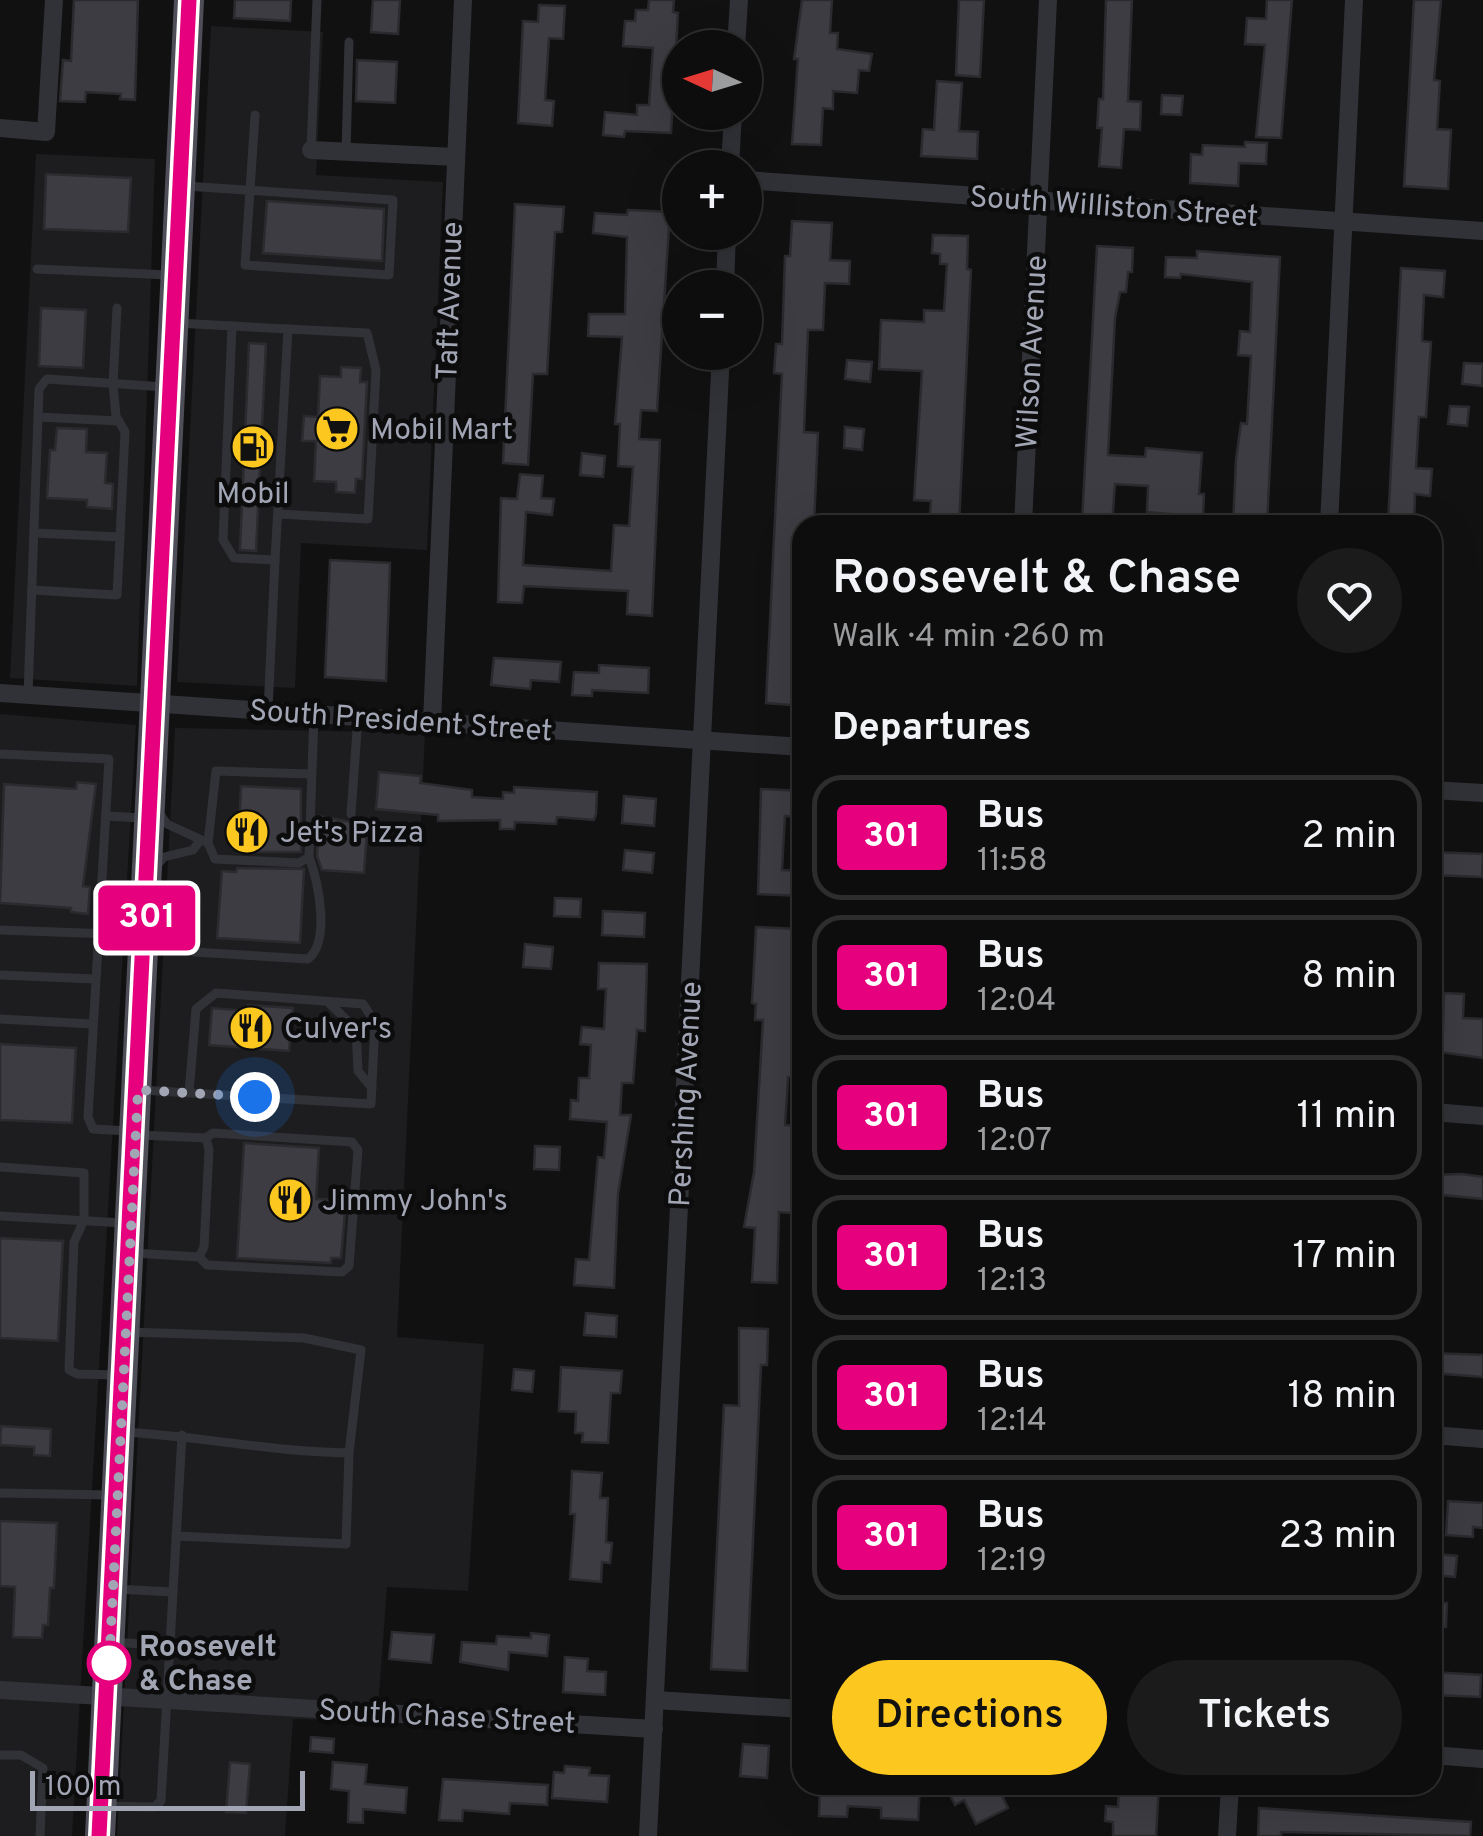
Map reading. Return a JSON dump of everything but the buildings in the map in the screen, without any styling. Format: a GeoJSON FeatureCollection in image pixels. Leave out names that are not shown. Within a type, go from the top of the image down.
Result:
{"type":"FeatureCollection","features":[{"type":"Feature","properties":{"kind":"main road"},"geometry":{"type":"LineString","coordinates":[[100,1821],[189,0]]}},
{"type":"Feature","properties":{"kind":"street"},"geometry":{"type":"LineString","coordinates":[[0,128],[46,132],[54,0]]}},
{"type":"Feature","properties":{"kind":"street","name":"Taft Avenue"},"geometry":{"type":"LineString","coordinates":[[432,722],[463,0]]}},
{"type":"Feature","properties":{"kind":"street"},"geometry":{"type":"LineString","coordinates":[[737,30],[739,0]]}},
{"type":"Feature","properties":{"kind":"street","name":"Wilson Avenue"},"geometry":{"type":"LineString","coordinates":[[1023,515],[1048,0]]}},
{"type":"Feature","properties":{"kind":"street"},"geometry":{"type":"LineString","coordinates":[[1329,515],[1354,0]]}},
{"type":"Feature","properties":{"kind":"street"},"geometry":{"type":"LineString","coordinates":[[311,150],[455,157]]}},
{"type":"Feature","properties":{"kind":"street","name":"South Williston Street"},"geometry":{"type":"LineString","coordinates":[[762,181],[1483,231]]}},
{"type":"Feature","properties":{"kind":"street","name":"Pershing Avenue"},"geometry":{"type":"LineString","coordinates":[[648,1836],[720,370]]}},
{"type":"Feature","properties":{"kind":"street","name":"South President Street"},"geometry":{"type":"LineString","coordinates":[[0,693],[792,746]]}},
{"type":"Feature","properties":{"kind":"street"},"geometry":{"type":"LineString","coordinates":[[1442,791],[1483,793]]}},
{"type":"Feature","properties":{"kind":"street"},"geometry":{"type":"LineString","coordinates":[[1442,1113],[1483,1116]]}},
{"type":"Feature","properties":{"kind":"street"},"geometry":{"type":"LineString","coordinates":[[1442,1436],[1483,1439]]}},
{"type":"Feature","properties":{"kind":"street","name":"South Chase Street"},"geometry":{"type":"LineString","coordinates":[[0,1690],[654,1729]]}},
{"type":"Feature","properties":{"kind":"street"},"geometry":{"type":"LineString","coordinates":[[655,1700],[792,1708]]}},
{"type":"Feature","properties":{"kind":"street"},"geometry":{"type":"LineString","coordinates":[[1442,1757],[1483,1759]]}},
{"type":"Feature","properties":{"kind":"street"},"geometry":{"type":"LineString","coordinates":[[1227,1836],[1229,1795]]}},
{"type":"Feature","properties":{"kind":"lane"},"geometry":{"type":"LineString","coordinates":[[311,150],[317,0]]}},
{"type":"Feature","properties":{"kind":"lane"},"geometry":{"type":"LineString","coordinates":[[346,153],[348,42]]}},
{"type":"Feature","properties":{"kind":"lane"},"geometry":{"type":"LineString","coordinates":[[181,186],[250,190],[394,200],[389,275],[245,264],[250,190],[255,115]]}},
{"type":"Feature","properties":{"kind":"lane"},"geometry":{"type":"LineString","coordinates":[[38,269],[176,275]]}},
{"type":"Feature","properties":{"kind":"lane"},"geometry":{"type":"LineString","coordinates":[[32,590],[117,595],[125,432],[119,421],[114,384],[117,308]]}},
{"type":"Feature","properties":{"kind":"lane"},"geometry":{"type":"LineString","coordinates":[[174,323],[367,333],[376,370],[368,520],[279,514]]}},
{"type":"Feature","properties":{"kind":"lane"},"geometry":{"type":"LineString","coordinates":[[232,326],[223,540],[234,558],[275,560]]}},
{"type":"Feature","properties":{"kind":"lane"},"geometry":{"type":"LineString","coordinates":[[268,711],[288,328]]}},
{"type":"Feature","properties":{"kind":"lane"},"geometry":{"type":"LineString","coordinates":[[28,695],[40,389],[48,379],[172,387]]}},
{"type":"Feature","properties":{"kind":"lane"},"geometry":{"type":"LineString","coordinates":[[38,416],[119,421]]}},
{"type":"Feature","properties":{"kind":"lane"},"geometry":{"type":"LineString","coordinates":[[34,533],[120,537]]}},
{"type":"Feature","properties":{"kind":"lane"},"geometry":{"type":"LineString","coordinates":[[310,774],[216,771],[204,842],[193,850],[164,856],[148,885],[192,894],[194,952],[313,957],[321,891],[309,857],[314,714]]}},
{"type":"Feature","properties":{"kind":"lane"},"geometry":{"type":"LineString","coordinates":[[352,814],[358,717]]}},
{"type":"Feature","properties":{"kind":"lane"},"geometry":{"type":"LineString","coordinates":[[0,754],[109,759],[88,1124],[93,1128],[206,1138],[213,1132],[343,1139],[358,1150],[349,1266],[342,1272],[207,1266],[199,1257],[84,1220],[0,1216]]}},
{"type":"Feature","properties":{"kind":"lane"},"geometry":{"type":"LineString","coordinates":[[106,816],[152,808],[167,824],[204,842],[215,859],[299,863],[309,857]]}},
{"type":"Feature","properties":{"kind":"lane"},"geometry":{"type":"LineString","coordinates":[[0,930],[194,938]]}},
{"type":"Feature","properties":{"kind":"lane"},"geometry":{"type":"LineString","coordinates":[[0,974],[95,979]]}},
{"type":"Feature","properties":{"kind":"lane"},"geometry":{"type":"LineString","coordinates":[[138,1090],[371,1104],[375,1022],[364,1004],[216,993],[196,1009],[189,1093]]}},
{"type":"Feature","properties":{"kind":"lane"},"geometry":{"type":"LineString","coordinates":[[327,1001],[356,1029],[358,1070],[372,1088]]}},
{"type":"Feature","properties":{"kind":"lane"},"geometry":{"type":"LineString","coordinates":[[0,1019],[92,1024]]}},
{"type":"Feature","properties":{"kind":"lane"},"geometry":{"type":"LineString","coordinates":[[199,1257],[204,1247],[209,1150],[206,1138]]}},
{"type":"Feature","properties":{"kind":"lane"},"geometry":{"type":"LineString","coordinates":[[0,1168],[84,1173],[84,1220],[74,1242],[71,1374],[124,1376]]}},
{"type":"Feature","properties":{"kind":"lane"},"geometry":{"type":"LineString","coordinates":[[126,1332],[304,1338],[361,1350],[349,1453],[346,1544],[176,1536]]}},
{"type":"Feature","properties":{"kind":"lane"},"geometry":{"type":"LineString","coordinates":[[121,1432],[182,1435],[300,1452],[349,1453]]}},
{"type":"Feature","properties":{"kind":"lane"},"geometry":{"type":"LineString","coordinates":[[100,1821],[154,1807],[161,1800],[182,1435]]}},
{"type":"Feature","properties":{"kind":"lane"},"geometry":{"type":"LineString","coordinates":[[0,1493],[118,1496]]}},
{"type":"Feature","properties":{"kind":"lane"},"geometry":{"type":"LineString","coordinates":[[113,1589],[173,1592]]}},
{"type":"Feature","properties":{"kind":"lane"},"geometry":{"type":"LineString","coordinates":[[110,1641],[170,1646]]}},
{"type":"Feature","properties":{"kind":"lane"},"geometry":{"type":"LineString","coordinates":[[0,1755],[20,1755],[44,1768],[40,1836]]}},
{"type":"Feature","properties":{"kind":"shaded area"},"geometry":{"type":"Polygon","coordinates":[[[211,26],[323,32],[316,175],[443,182],[427,550],[301,543],[295,688],[177,682],[211,26]]]}},
{"type":"Feature","properties":{"kind":"shaded area"},"geometry":{"type":"Polygon","coordinates":[[[36,154],[155,159],[137,686],[10,678],[36,154]]]}},
{"type":"Feature","properties":{"kind":"shaded area"},"geometry":{"type":"Polygon","coordinates":[[[0,714],[136,725],[72,1836],[0,1836],[0,714]]]}},
{"type":"Feature","properties":{"kind":"shaded area"},"geometry":{"type":"Polygon","coordinates":[[[175,728],[425,733],[397,1337],[484,1344],[468,1591],[387,1587],[377,1721],[293,1719],[285,1836],[117,1836],[175,728]]]}},
{"type":"Feature","properties":{"kind":"bus line","name":"301"},"geometry":{"type":"LineString","coordinates":[[99,1836],[189,0]]}},
{"type":"Feature","properties":{"kind":"place","name":"Mobil Mart"},"geometry":{"type":"Point","coordinates":[337,429]}},
{"type":"Feature","properties":{"kind":"place","name":"Mobil"},"geometry":{"type":"Point","coordinates":[253,447]}},
{"type":"Feature","properties":{"kind":"place","name":"Jet's Pizza"},"geometry":{"type":"Point","coordinates":[247,832]}},
{"type":"Feature","properties":{"kind":"place","name":"Culver's"},"geometry":{"type":"Point","coordinates":[251,1028]}},
{"type":"Feature","properties":{"kind":"place","name":"Jimmy John's"},"geometry":{"type":"Point","coordinates":[290,1200]}},
{"type":"Feature","properties":{"kind":"place","name":"Roosevelt & Chase"},"geometry":{"type":"Point","coordinates":[109,1663]}},
{"type":"Feature","properties":{"kind":"route"},"geometry":{"type":"LineString","coordinates":[[109,1663],[109,1669],[138,1090],[255,1097]]}}]}
